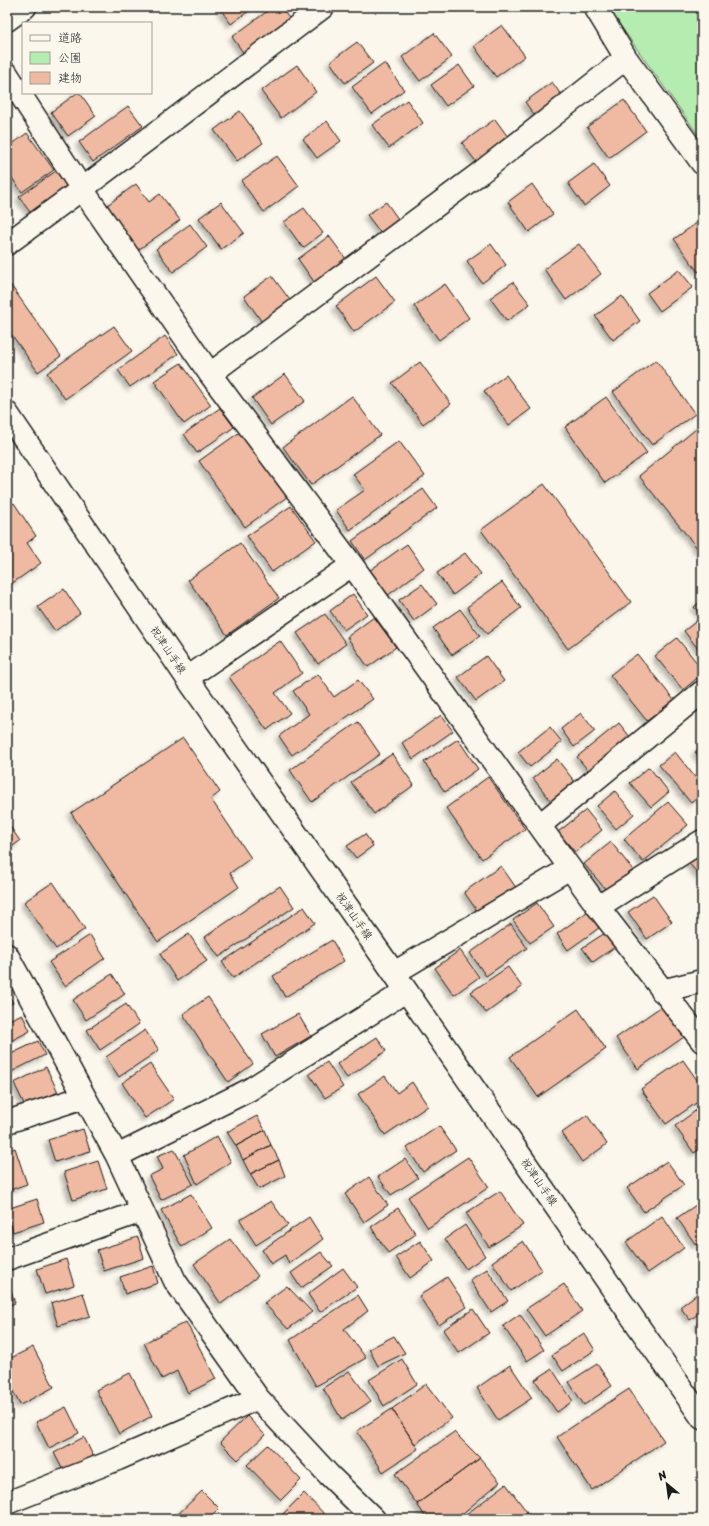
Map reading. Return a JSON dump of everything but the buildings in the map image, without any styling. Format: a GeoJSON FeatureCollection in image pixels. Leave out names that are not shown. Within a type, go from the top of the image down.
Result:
{"type":"FeatureCollection","features":[{"type":"Feature","properties":{"kind":"street"},"geometry":{"type":"LineString","coordinates":[[7,20],[25,7]]}},
{"type":"Feature","properties":{"kind":"street"},"geometry":{"type":"LineString","coordinates":[[7,244],[82,190],[323,7]]}},
{"type":"Feature","properties":{"kind":"street"},"geometry":{"type":"LineString","coordinates":[[594,7],[626,58],[702,162]]}},
{"type":"Feature","properties":{"kind":"street"},"geometry":{"type":"LineString","coordinates":[[210,374],[480,173],[626,58]]}},
{"type":"Feature","properties":{"kind":"street"},"geometry":{"type":"LineString","coordinates":[[7,74],[82,190],[210,374],[352,565],[598,907],[702,1041]]}},
{"type":"Feature","properties":{"kind":"street","name":"祝津山手線"},"geometry":{"type":"LineString","coordinates":[[7,413],[187,678],[702,1418]]}},
{"type":"Feature","properties":{"kind":"street"},"geometry":{"type":"LineString","coordinates":[[187,678],[352,565]]}},
{"type":"Feature","properties":{"kind":"street"},"geometry":{"type":"LineString","coordinates":[[540,825],[702,692]]}},
{"type":"Feature","properties":{"kind":"street"},"geometry":{"type":"LineString","coordinates":[[598,907],[702,841]]}},
{"type":"Feature","properties":{"kind":"street"},"geometry":{"type":"LineString","coordinates":[[116,1156],[250,1090],[400,982],[570,868]]}},
{"type":"Feature","properties":{"kind":"street"},"geometry":{"type":"LineString","coordinates":[[7,956],[116,1156],[175,1281],[258,1398],[329,1475],[374,1519]]}},
{"type":"Feature","properties":{"kind":"street"},"geometry":{"type":"LineString","coordinates":[[662,990],[702,981]]}},
{"type":"Feature","properties":{"kind":"street"},"geometry":{"type":"LineString","coordinates":[[7,1122],[84,1097]]}},
{"type":"Feature","properties":{"kind":"street"},"geometry":{"type":"LineString","coordinates":[[7,1258],[142,1211]]}},
{"type":"Feature","properties":{"kind":"street"},"geometry":{"type":"LineString","coordinates":[[7,1503],[118,1459],[258,1398]]}},
{"type":"Feature","properties":{"kind":"green space"},"geometry":{"type":"Polygon","coordinates":[[[607,7],[702,7],[702,140],[607,7]]]}}]}
